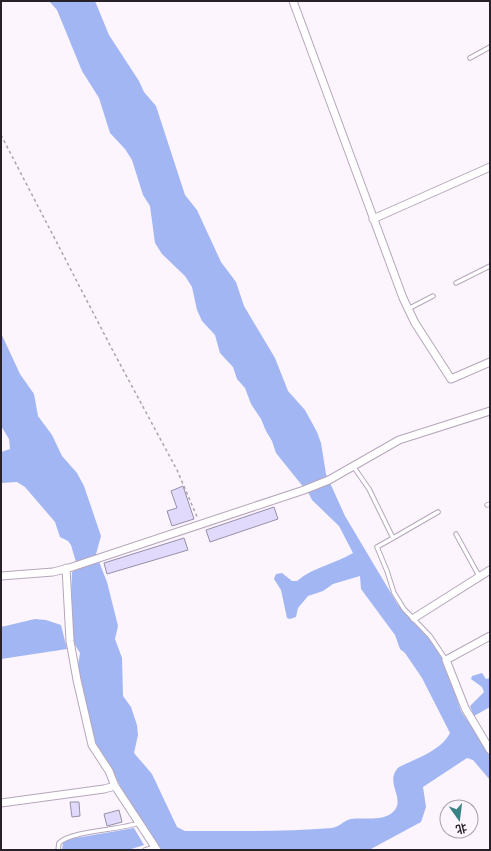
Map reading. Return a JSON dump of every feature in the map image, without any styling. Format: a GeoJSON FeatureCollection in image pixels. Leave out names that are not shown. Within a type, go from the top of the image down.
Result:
{"type":"FeatureCollection","features":[{"type":"Feature","properties":{"kind":"street"},"geometry":{"type":"LineString","coordinates":[[293,1],[408,309],[451,378],[490,362]]}},
{"type":"Feature","properties":{"kind":"street"},"geometry":{"type":"LineString","coordinates":[[373,218],[490,167]]}},
{"type":"Feature","properties":{"kind":"street"},"geometry":{"type":"LineString","coordinates":[[1,576],[53,572],[68,568],[304,490],[329,480],[399,440],[490,412]]}},
{"type":"Feature","properties":{"kind":"street"},"geometry":{"type":"LineString","coordinates":[[68,568],[68,626],[78,688],[92,745],[109,771],[115,786],[156,848]]}},
{"type":"Feature","properties":{"kind":"street"},"geometry":{"type":"LineString","coordinates":[[414,618],[490,570]]}},
{"type":"Feature","properties":{"kind":"street"},"geometry":{"type":"LineString","coordinates":[[490,636],[446,660],[465,708],[490,750]]}},
{"type":"Feature","properties":{"kind":"street"},"geometry":{"type":"LineString","coordinates":[[1,803],[104,789],[115,786]]}},
{"type":"Feature","properties":{"kind":"lane"},"geometry":{"type":"LineString","coordinates":[[470,58],[490,47]]}},
{"type":"Feature","properties":{"kind":"lane"},"geometry":{"type":"LineString","coordinates":[[456,283],[490,266]]}},
{"type":"Feature","properties":{"kind":"lane"},"geometry":{"type":"LineString","coordinates":[[408,309],[433,296]]}},
{"type":"Feature","properties":{"kind":"lane"},"geometry":{"type":"LineString","coordinates":[[352,466],[369,489],[393,538]]}},
{"type":"Feature","properties":{"kind":"lane"},"geometry":{"type":"LineString","coordinates":[[438,512],[377,546],[394,593],[404,609],[430,636],[446,660]]}},
{"type":"Feature","properties":{"kind":"lane"},"geometry":{"type":"LineString","coordinates":[[456,534],[479,576]]}},
{"type":"Feature","properties":{"kind":"lane"},"geometry":{"type":"LineString","coordinates":[[58,850],[59,843],[66,838],[114,830],[139,823]]}},
{"type":"Feature","properties":{"kind":"lane"},"geometry":{"type":"LineString","coordinates":[[145,850],[156,848]]}},
{"type":"Feature","properties":{"kind":"path"},"geometry":{"type":"LineString","coordinates":[[1,135],[113,351],[175,465],[200,524]]}},
{"type":"Feature","properties":{"kind":"water"},"geometry":{"type":"Polygon","coordinates":[[[49,1],[95,1],[109,35],[139,81],[144,92],[156,106],[185,195],[197,210],[221,262],[236,282],[244,306],[275,358],[288,391],[305,410],[317,432],[321,443],[326,474],[345,516],[398,605],[432,642],[444,662],[461,711],[490,754],[490,780],[473,760],[467,758],[423,787],[426,807],[421,822],[369,850],[160,850],[125,796],[110,765],[95,747],[77,671],[80,653],[75,645],[70,622],[72,572],[78,569],[71,545],[68,541],[60,537],[55,522],[25,487],[17,482],[1,483],[1,452],[10,449],[9,439],[1,426],[1,333],[20,374],[34,394],[38,416],[52,435],[62,456],[77,473],[84,486],[101,536],[96,554],[107,582],[118,626],[115,639],[122,658],[123,696],[131,707],[137,725],[138,735],[134,753],[152,774],[177,827],[185,831],[296,830],[332,828],[351,819],[384,817],[393,812],[397,807],[398,802],[393,779],[399,767],[434,750],[450,733],[422,678],[405,653],[400,649],[395,635],[361,589],[360,576],[333,584],[323,591],[308,596],[298,608],[296,617],[290,619],[287,618],[281,590],[274,579],[276,574],[282,573],[292,581],[297,581],[310,572],[353,553],[339,526],[312,500],[309,494],[276,453],[272,441],[261,419],[251,404],[245,388],[237,379],[233,367],[220,353],[215,335],[202,321],[197,310],[192,287],[185,276],[162,254],[155,243],[150,206],[143,195],[132,160],[125,149],[110,133],[99,98],[82,71],[57,10],[49,1]]]}},
{"type":"Feature","properties":{"kind":"water"},"geometry":{"type":"Polygon","coordinates":[[[35,619],[46,620],[61,625],[67,649],[1,659],[1,627],[35,619]]]}},
{"type":"Feature","properties":{"kind":"water"},"geometry":{"type":"Polygon","coordinates":[[[482,673],[486,679],[490,678],[490,707],[474,716],[470,706],[484,692],[482,687],[471,679],[472,676],[482,673]]]}},
{"type":"Feature","properties":{"kind":"water"},"geometry":{"type":"Polygon","coordinates":[[[134,828],[144,845],[128,850],[62,850],[63,843],[70,839],[134,828]]]}},
{"type":"Feature","properties":{"kind":"building"},"geometry":{"type":"Polygon","coordinates":[[[183,486],[194,519],[172,526],[167,511],[177,508],[171,491],[183,486]]]}},
{"type":"Feature","properties":{"kind":"building"},"geometry":{"type":"Polygon","coordinates":[[[274,507],[278,519],[210,542],[206,530],[274,507]]]}},
{"type":"Feature","properties":{"kind":"building"},"geometry":{"type":"Polygon","coordinates":[[[184,538],[188,550],[107,574],[104,563],[184,538]]]}},
{"type":"Feature","properties":{"kind":"building"},"geometry":{"type":"Polygon","coordinates":[[[70,802],[79,802],[80,816],[72,817],[70,802]]]}},
{"type":"Feature","properties":{"kind":"building"},"geometry":{"type":"Polygon","coordinates":[[[119,810],[122,822],[107,826],[104,814],[119,810]]]}}]}
